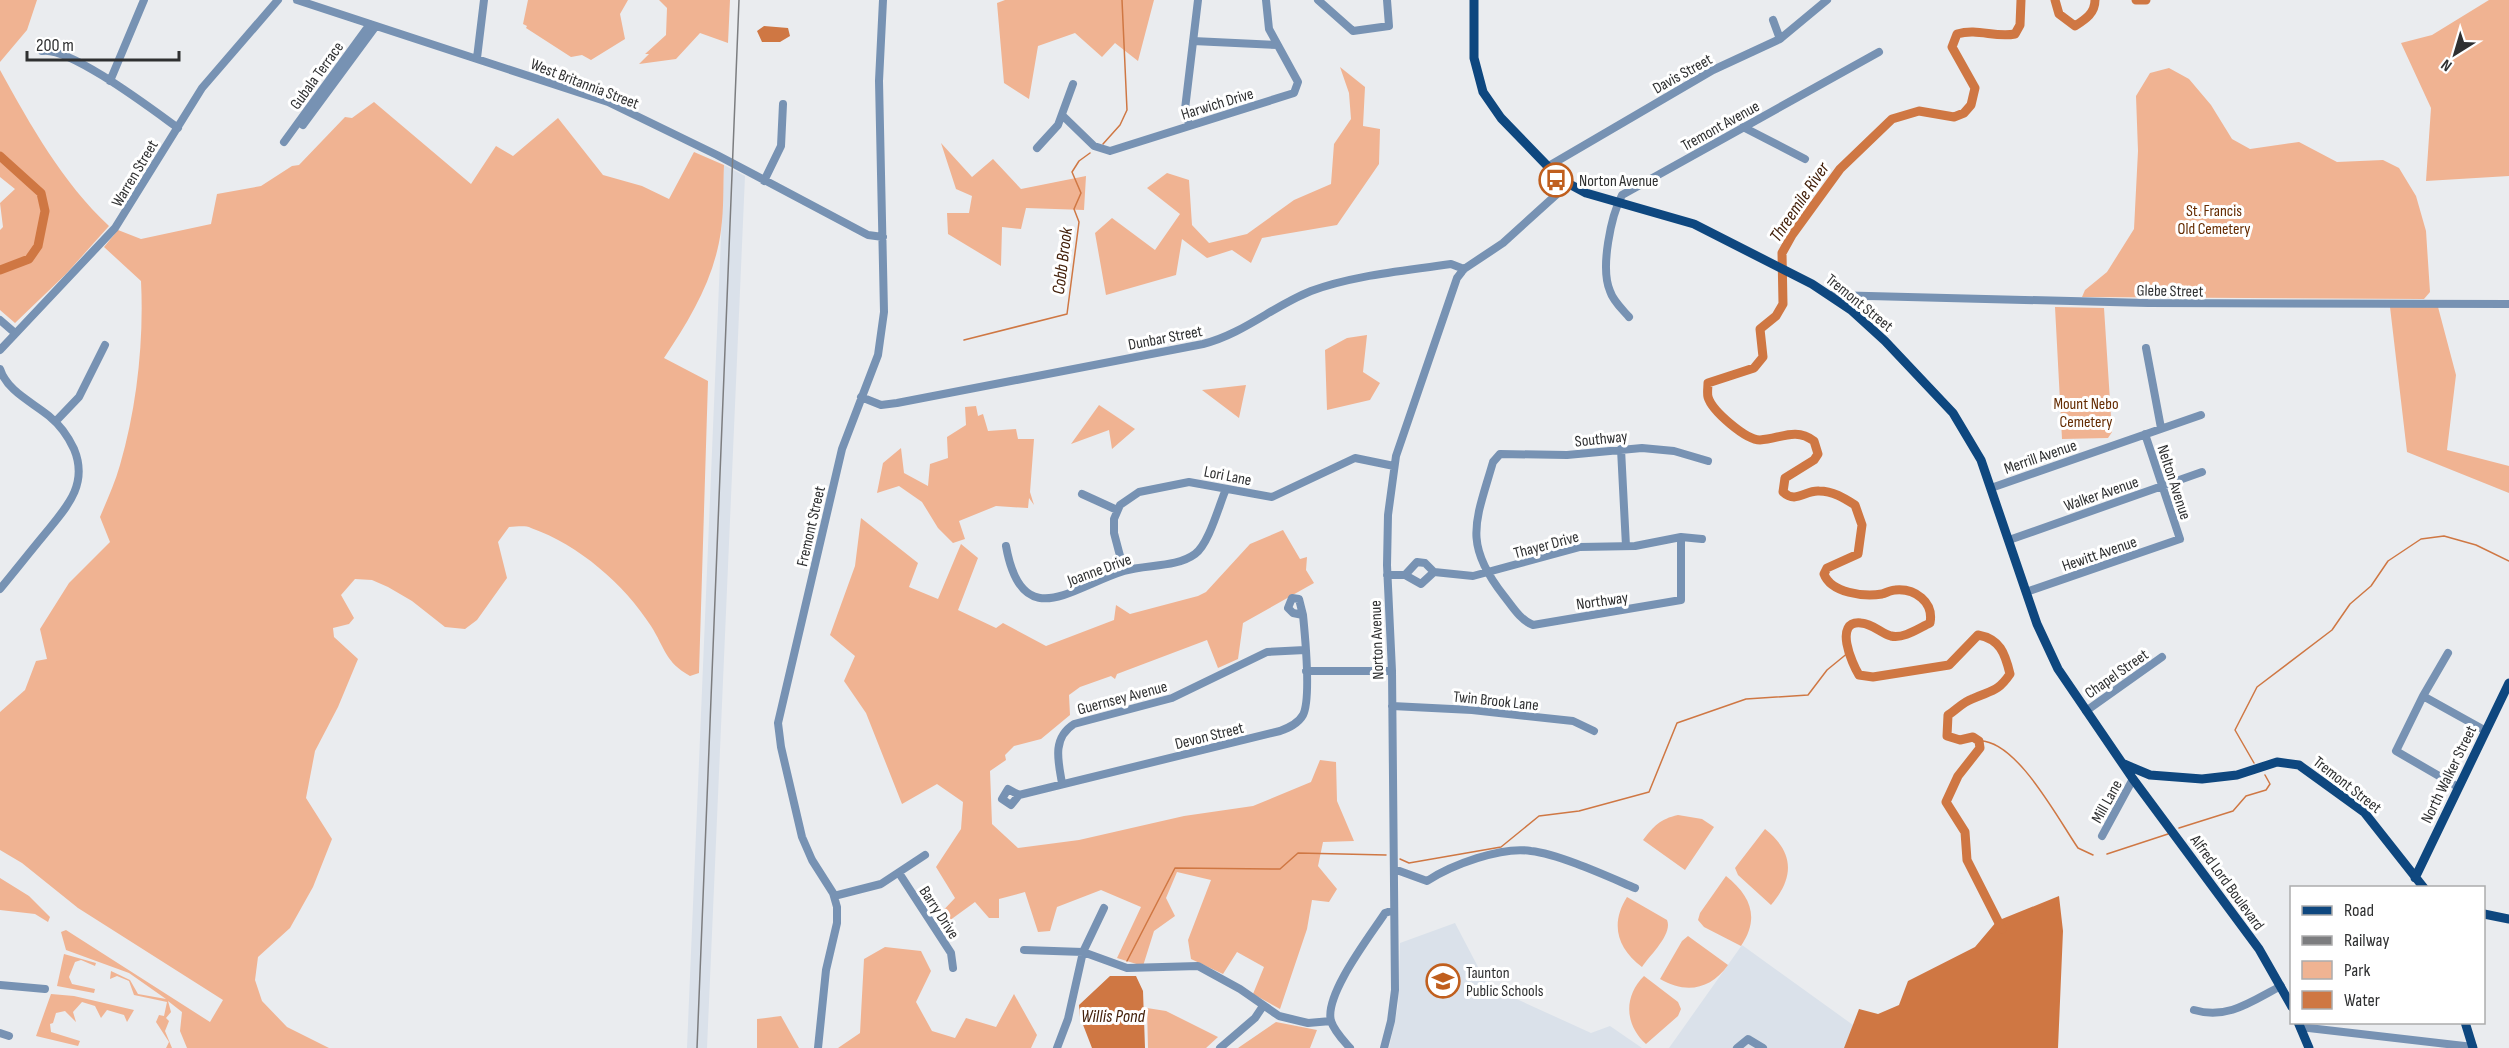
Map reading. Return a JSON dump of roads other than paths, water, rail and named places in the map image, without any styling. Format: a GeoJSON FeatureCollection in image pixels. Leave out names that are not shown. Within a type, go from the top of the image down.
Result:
{"type":"FeatureCollection","features":[{"type":"Feature","properties":{"kind":"main road","name":"Tremont Street"},"geometry":{"type":"LineString","coordinates":[[1474,0],[1474,58],[1480,87],[1501,118],[1547,167],[1568,185],[1694,224],[1796,275],[1830,295],[1885,341],[1953,413],[1973,444],[1991,488],[2049,652],[2133,779]]}},
{"type":"Feature","properties":{"kind":"main road","name":"North Walker Street"},"geometry":{"type":"LineString","coordinates":[[2415,878],[2509,683]]}},
{"type":"Feature","properties":{"kind":"main road","name":"Tremont Street"},"geometry":{"type":"LineString","coordinates":[[2121,762],[2150,775],[2202,779],[2237,775],[2277,762],[2293,763],[2310,772],[2364,812],[2422,886]]}},
{"type":"Feature","properties":{"kind":"main road","name":"Alfred Lord Boulevard"},"geometry":{"type":"LineString","coordinates":[[2133,779],[2230,910],[2290,1003]]}},
{"type":"Feature","properties":{"kind":"main road"},"geometry":{"type":"LineString","coordinates":[[2485,914],[2509,919]]}},
{"type":"Feature","properties":{"kind":"main road"},"geometry":{"type":"LineString","coordinates":[[2465,1024],[2473,1048]]}},
{"type":"Feature","properties":{"kind":"main road"},"geometry":{"type":"LineString","coordinates":[[2299,1025],[2309,1048]]}},
{"type":"Feature","properties":{"kind":"street"},"geometry":{"type":"LineString","coordinates":[[110,81],[144,0]]}},
{"type":"Feature","properties":{"kind":"street","name":"Warren Street"},"geometry":{"type":"LineString","coordinates":[[0,350],[115,228],[209,79],[278,0]]}},
{"type":"Feature","properties":{"kind":"street","name":"West Britannia Street"},"geometry":{"type":"LineString","coordinates":[[297,0],[612,104],[868,235],[883,237]]}},
{"type":"Feature","properties":{"kind":"street"},"geometry":{"type":"LineString","coordinates":[[477,58],[484,0]]}},
{"type":"Feature","properties":{"kind":"street","name":"Fremont Street"},"geometry":{"type":"LineString","coordinates":[[818,1048],[826,966],[837,923],[834,896],[809,855],[802,837],[781,747],[778,723],[842,449],[882,339],[883,237],[879,81],[883,0]]}},
{"type":"Feature","properties":{"kind":"street"},"geometry":{"type":"LineString","coordinates":[[1190,125],[1185,109],[1198,0]]}},
{"type":"Feature","properties":{"kind":"street","name":"Harwich Drive"},"geometry":{"type":"LineString","coordinates":[[1062,115],[1094,146],[1107,151],[1296,91],[1298,82],[1268,24],[1266,0]]}},
{"type":"Feature","properties":{"kind":"street"},"geometry":{"type":"LineString","coordinates":[[1318,0],[1347,27],[1358,32],[1389,26],[1387,0]]}},
{"type":"Feature","properties":{"kind":"street","name":"Davis Street"},"geometry":{"type":"LineString","coordinates":[[1547,167],[1713,70],[1780,39],[1827,0]]}},
{"type":"Feature","properties":{"kind":"street"},"geometry":{"type":"LineString","coordinates":[[1773,20],[1780,39]]}},
{"type":"Feature","properties":{"kind":"street","name":"Gubala Terrace"},"geometry":{"type":"LineString","coordinates":[[299,122],[303,125],[373,25]]}},
{"type":"Feature","properties":{"kind":"street","name":"Gubala Terrace"},"geometry":{"type":"LineString","coordinates":[[284,142],[373,25]]}},
{"type":"Feature","properties":{"kind":"street"},"geometry":{"type":"LineString","coordinates":[[1193,41],[1277,45]]}},
{"type":"Feature","properties":{"kind":"street"},"geometry":{"type":"LineString","coordinates":[[42,51],[58,52],[110,81],[178,128]]}},
{"type":"Feature","properties":{"kind":"street","name":"Tremont Avenue"},"geometry":{"type":"LineString","coordinates":[[1619,202],[1625,193],[1879,52]]}},
{"type":"Feature","properties":{"kind":"street"},"geometry":{"type":"LineString","coordinates":[[1037,148],[1055,130],[1073,84]]}},
{"type":"Feature","properties":{"kind":"street"},"geometry":{"type":"LineString","coordinates":[[764,181],[780,146],[783,104]]}},
{"type":"Feature","properties":{"kind":"street"},"geometry":{"type":"LineString","coordinates":[[1743,127],[1805,159]]}},
{"type":"Feature","properties":{"kind":"street","name":"Norton Avenue"},"geometry":{"type":"LineString","coordinates":[[1384,1048],[1394,998],[1392,671],[1387,575],[1388,515],[1394,466],[1452,289],[1464,270],[1503,243],[1568,185]]}},
{"type":"Feature","properties":{"kind":"street"},"geometry":{"type":"LineString","coordinates":[[1619,202],[1608,245],[1608,285],[1614,298],[1629,317]]}},
{"type":"Feature","properties":{"kind":"street","name":"Dunbar Street"},"geometry":{"type":"LineString","coordinates":[[861,397],[877,404],[891,404],[1203,344],[1233,334],[1299,297],[1327,286],[1451,264],[1464,270]]}},
{"type":"Feature","properties":{"kind":"street","name":"Glebe Street"},"geometry":{"type":"LineString","coordinates":[[1830,295],[2148,303],[2509,304]]}},
{"type":"Feature","properties":{"kind":"street"},"geometry":{"type":"LineString","coordinates":[[0,320],[15,333]]}},
{"type":"Feature","properties":{"kind":"street"},"geometry":{"type":"LineString","coordinates":[[56,422],[79,397],[105,345]]}},
{"type":"Feature","properties":{"kind":"street"},"geometry":{"type":"LineString","coordinates":[[2146,348],[2161,429]]}},
{"type":"Feature","properties":{"kind":"street"},"geometry":{"type":"LineString","coordinates":[[0,369],[13,388],[56,422],[67,436],[78,460],[78,486],[65,508],[0,589]]}},
{"type":"Feature","properties":{"kind":"street","name":"Merrill Avenue"},"geometry":{"type":"LineString","coordinates":[[1991,488],[2201,414]]}},
{"type":"Feature","properties":{"kind":"street","name":"Nelton Avenue"},"geometry":{"type":"LineString","coordinates":[[2145,434],[2180,539]]}},
{"type":"Feature","properties":{"kind":"street"},"geometry":{"type":"LineString","coordinates":[[1621,449],[1626,546]]}},
{"type":"Feature","properties":{"kind":"street","name":"Southway"},"geometry":{"type":"LineString","coordinates":[[1486,574],[1474,531],[1496,457],[1508,452],[1562,455],[1621,449],[1665,450],[1708,460]]}},
{"type":"Feature","properties":{"kind":"street","name":"Lori Lane"},"geometry":{"type":"LineString","coordinates":[[1117,510],[1136,493],[1178,483],[1197,483],[1272,497],[1355,458],[1394,466]]}},
{"type":"Feature","properties":{"kind":"street","name":"Walker Avenue"},"geometry":{"type":"LineString","coordinates":[[2009,540],[2202,472]]}},
{"type":"Feature","properties":{"kind":"street","name":"Joanne Drive"},"geometry":{"type":"LineString","coordinates":[[1006,546],[1009,566],[1016,580],[1032,594],[1044,599],[1061,597],[1124,571],[1185,560],[1195,554],[1204,543],[1226,489]]}},
{"type":"Feature","properties":{"kind":"street"},"geometry":{"type":"LineString","coordinates":[[1082,494],[1117,510],[1114,533],[1124,571]]}},
{"type":"Feature","properties":{"kind":"street","name":"Thayer Drive"},"geometry":{"type":"LineString","coordinates":[[1406,575],[1417,562],[1425,563],[1434,572],[1467,576],[1486,574],[1576,548],[1626,546],[1681,537],[1702,539]]}},
{"type":"Feature","properties":{"kind":"street","name":"Northway"},"geometry":{"type":"LineString","coordinates":[[1486,574],[1528,623],[1540,625],[1587,614],[1635,610],[1681,600],[1681,537]]}},
{"type":"Feature","properties":{"kind":"street","name":"Hewitt Avenue"},"geometry":{"type":"LineString","coordinates":[[2026,592],[2180,539]]}},
{"type":"Feature","properties":{"kind":"street","name":"Thayer Drive"},"geometry":{"type":"LineString","coordinates":[[1387,575],[1406,575],[1421,584],[1428,580],[1434,572]]}},
{"type":"Feature","properties":{"kind":"street","name":"Devon Street"},"geometry":{"type":"LineString","coordinates":[[1019,795],[1280,731],[1296,723],[1304,713],[1306,671],[1303,615]]}},
{"type":"Feature","properties":{"kind":"street","name":"Guernsey Avenue"},"geometry":{"type":"LineString","coordinates":[[1062,783],[1058,746],[1065,732],[1074,724],[1169,699],[1267,652],[1305,650]]}},
{"type":"Feature","properties":{"kind":"street"},"geometry":{"type":"LineString","coordinates":[[2448,653],[2423,696],[2396,751],[2458,787]]}},
{"type":"Feature","properties":{"kind":"street","name":"Chapel Street"},"geometry":{"type":"LineString","coordinates":[[2086,711],[2162,657]]}},
{"type":"Feature","properties":{"kind":"street"},"geometry":{"type":"LineString","coordinates":[[1306,671],[1392,671]]}},
{"type":"Feature","properties":{"kind":"street"},"geometry":{"type":"LineString","coordinates":[[2423,696],[2486,730]]}},
{"type":"Feature","properties":{"kind":"street","name":"Twin Brook Lane"},"geometry":{"type":"LineString","coordinates":[[1392,706],[1472,710],[1573,721],[1594,731]]}},
{"type":"Feature","properties":{"kind":"street","name":"Mill Lane"},"geometry":{"type":"LineString","coordinates":[[2102,836],[2133,779]]}},
{"type":"Feature","properties":{"kind":"street"},"geometry":{"type":"LineString","coordinates":[[1394,869],[1427,881],[1451,866],[1471,860],[1531,850],[1635,888]]}},
{"type":"Feature","properties":{"kind":"street"},"geometry":{"type":"LineString","coordinates":[[834,896],[881,884],[925,855]]}},
{"type":"Feature","properties":{"kind":"street","name":"Barry Drive"},"geometry":{"type":"LineString","coordinates":[[899,873],[951,953],[953,968]]}},
{"type":"Feature","properties":{"kind":"street"},"geometry":{"type":"LineString","coordinates":[[1057,1048],[1068,1019],[1083,952],[1104,908]]}},
{"type":"Feature","properties":{"kind":"street"},"geometry":{"type":"LineString","coordinates":[[1350,1048],[1331,1021],[1330,1006],[1335,990],[1385,913],[1394,910]]}},
{"type":"Feature","properties":{"kind":"street"},"geometry":{"type":"LineString","coordinates":[[1024,950],[1083,952],[1127,969],[1188,965],[1203,967],[1240,989],[1273,1013],[1296,1021],[1331,1021]]}},
{"type":"Feature","properties":{"kind":"street"},"geometry":{"type":"LineString","coordinates":[[0,985],[45,989]]}},
{"type":"Feature","properties":{"kind":"street"},"geometry":{"type":"LineString","coordinates":[[2194,1010],[2213,1014],[2229,1012],[2281,986]]}},
{"type":"Feature","properties":{"kind":"street"},"geometry":{"type":"LineString","coordinates":[[1220,1048],[1255,1018],[1263,1006]]}},
{"type":"Feature","properties":{"kind":"street"},"geometry":{"type":"LineString","coordinates":[[2299,1025],[2473,1048]]}},
{"type":"Feature","properties":{"kind":"street"},"geometry":{"type":"LineString","coordinates":[[0,1034],[9,1036]]}},
{"type":"Feature","properties":{"kind":"street"},"geometry":{"type":"LineString","coordinates":[[1737,1048],[1748,1039],[1763,1048]]}},
{"type":"Feature","properties":{"kind":"water"},"geometry":{"type":"Polygon","coordinates":[[[764,26],[788,28],[790,36],[780,42],[762,42],[757,31],[764,26]]]}},
{"type":"Feature","properties":{"kind":"water"},"geometry":{"type":"Polygon","coordinates":[[[2059,896],[2063,931],[2058,1048],[1844,1048],[1859,1009],[1878,1014],[1899,1005],[1908,981],[1975,947],[1997,921],[2059,896]]]}},
{"type":"Feature","properties":{"kind":"water","name":"Willis Pond"},"geometry":{"type":"Polygon","coordinates":[[[1110,976],[1136,976],[1143,991],[1145,1048],[1092,1048],[1080,1017],[1079,1005],[1110,976]]]}},
{"type":"Feature","properties":{"kind":"waterway","name":"Cobb Brook"},"geometry":{"type":"LineString","coordinates":[[1103,144],[1120,125],[1127,110],[1122,0]]}},
{"type":"Feature","properties":{"kind":"waterway","name":"Threemile River"},"geometry":{"type":"LineString","coordinates":[[2002,929],[1967,860],[1965,832],[1946,802],[1958,776],[1980,748],[1979,741],[1973,737],[1960,740],[1947,736],[1948,715],[1966,702],[1997,688],[2005,680],[2010,674],[2003,653],[1992,640],[1978,635],[1949,665],[1873,677],[1859,675],[1849,653],[1846,635],[1848,628],[1853,624],[1861,623],[1891,636],[1906,635],[1930,623],[1926,603],[1909,591],[1892,590],[1882,594],[1866,595],[1833,586],[1824,574],[1827,568],[1858,554],[1862,525],[1855,505],[1838,495],[1824,491],[1814,491],[1796,497],[1783,492],[1785,478],[1814,460],[1818,454],[1814,441],[1794,434],[1754,439],[1738,430],[1716,410],[1708,397],[1708,383],[1754,368],[1763,357],[1760,329],[1776,316],[1783,304],[1782,253],[1792,235],[1840,169],[1892,119],[1919,111],[1954,117],[1964,113],[1971,105],[1975,88],[1952,47],[1957,34],[1965,32],[2015,34],[2020,25],[2021,0]]}},
{"type":"Feature","properties":{"kind":"waterway","name":"Threemile River"},"geometry":{"type":"LineString","coordinates":[[2055,0],[2059,14],[2075,26],[2092,12],[2095,0]]}},
{"type":"Feature","properties":{"kind":"waterway","name":"Threemile River"},"geometry":{"type":"LineString","coordinates":[[2136,0],[2146,0]]}},
{"type":"Feature","properties":{"kind":"waterway","name":"Cobb Brook"},"geometry":{"type":"LineString","coordinates":[[964,340],[1067,314],[1079,222],[1074,209],[1081,193],[1072,172],[1079,161],[1090,153]]}},
{"type":"Feature","properties":{"kind":"waterway"},"geometry":{"type":"LineString","coordinates":[[0,156],[41,193],[45,211],[38,246],[29,259],[0,270]]}},
{"type":"Feature","properties":{"kind":"waterway"},"geometry":{"type":"LineString","coordinates":[[2254,763],[2235,730],[2257,687],[2332,630],[2350,604],[2371,586],[2388,561],[2421,539],[2444,536],[2476,545],[2509,561]]}},
{"type":"Feature","properties":{"kind":"waterway"},"geometry":{"type":"LineString","coordinates":[[1400,859],[1409,863],[1501,847],[1539,816],[1579,811],[1649,792],[1677,723],[1746,699],[1808,695],[1827,670],[1849,652]]}},
{"type":"Feature","properties":{"kind":"waterway"},"geometry":{"type":"LineString","coordinates":[[1979,741],[1993,744],[2021,766],[2048,801],[2078,848],[2093,855]]}},
{"type":"Feature","properties":{"kind":"waterway"},"geometry":{"type":"LineString","coordinates":[[2179,828],[2233,811],[2246,796],[2266,790],[2270,784],[2265,775]]}},
{"type":"Feature","properties":{"kind":"waterway"},"geometry":{"type":"LineString","coordinates":[[2107,854],[2168,834]]}},
{"type":"Feature","properties":{"kind":"waterway"},"geometry":{"type":"LineString","coordinates":[[1127,961],[1175,868],[1280,869],[1298,853],[1386,855]]}},
{"type":"Feature","properties":{"kind":"railway"},"geometry":{"type":"LineString","coordinates":[[697,1048],[739,0]]}},
{"type":"Feature","properties":{"kind":"place","name":"Norton Avenue"},"geometry":{"type":"Point","coordinates":[1556,180]}},
{"type":"Feature","properties":{"kind":"place","name":"Taunton Public Schools"},"geometry":{"type":"Point","coordinates":[1443,981]}},
{"type":"Feature","properties":{"kind":"park label","name":"St. Francis Old Cemetery"},"geometry":{"type":"Point","coordinates":[2214,219]}},
{"type":"Feature","properties":{"kind":"park label","name":"Mount Nebo Cemetery"},"geometry":{"type":"Point","coordinates":[2086,412]}}]}
